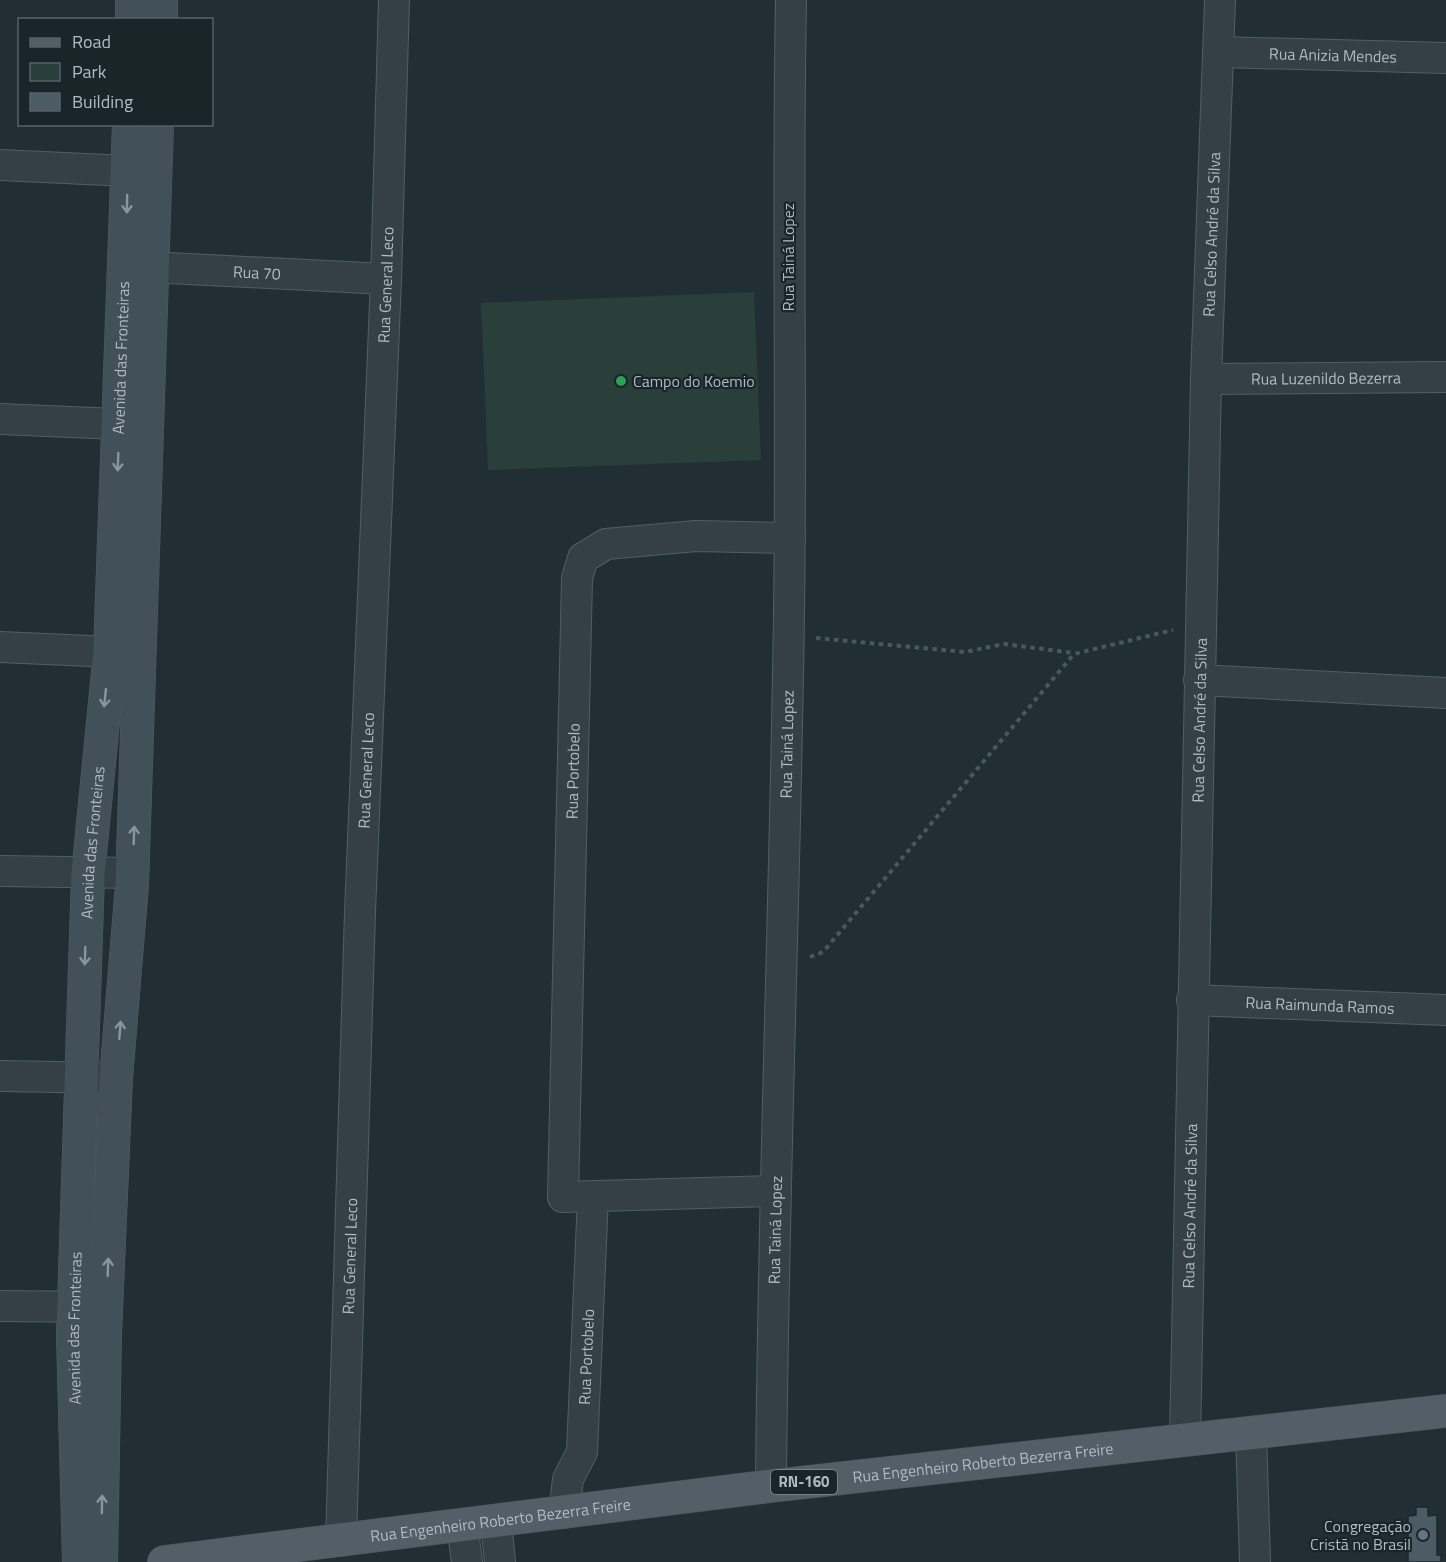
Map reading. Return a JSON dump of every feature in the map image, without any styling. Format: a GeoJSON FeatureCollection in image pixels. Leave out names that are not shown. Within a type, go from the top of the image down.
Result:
{"type":"FeatureCollection","features":[{"type":"Feature","properties":{"kind":"main road","name":"Rua Engenheiro Roberto Bezerra Freire"},"geometry":{"type":"LineString","coordinates":[[174,1561],[214,1558],[771,1486],[1446,1411]]}},
{"type":"Feature","properties":{"kind":"street"},"geometry":{"type":"LineString","coordinates":[[132,0],[132,18]]}},
{"type":"Feature","properties":{"kind":"street"},"geometry":{"type":"LineString","coordinates":[[160,18],[161,0]]}},
{"type":"Feature","properties":{"kind":"street","name":"Rua General Leco"},"geometry":{"type":"LineString","coordinates":[[341,1541],[360,924],[386,279],[394,0]]}},
{"type":"Feature","properties":{"kind":"street","name":"Rua Tainá Lopez"},"geometry":{"type":"LineString","coordinates":[[771,1486],[775,1191],[789,636],[788,185],[791,0]]}},
{"type":"Feature","properties":{"kind":"street","name":"Rua Celso André da Silva"},"geometry":{"type":"LineString","coordinates":[[1185,1440],[1200,624],[1206,379],[1220,0]]}},
{"type":"Feature","properties":{"kind":"street","name":"Rua Anizia Mendes"},"geometry":{"type":"LineString","coordinates":[[1218,52],[1446,58]]}},
{"type":"Feature","properties":{"kind":"street","name":"Avenida das Fronteiras"},"geometry":{"type":"LineString","coordinates":[[129,126],[128,171],[138,266]]}},
{"type":"Feature","properties":{"kind":"street","name":"Avenida das Fronteiras"},"geometry":{"type":"LineString","coordinates":[[78,1562],[90,1321],[116,1078],[132,873],[125,653],[138,266],[157,126]]}},
{"type":"Feature","properties":{"kind":"street"},"geometry":{"type":"LineString","coordinates":[[0,165],[128,171]]}},
{"type":"Feature","properties":{"kind":"street","name":"Rua 70"},"geometry":{"type":"LineString","coordinates":[[138,266],[386,279]]}},
{"type":"Feature","properties":{"kind":"street","name":"Rua Luzenildo Bezerra"},"geometry":{"type":"LineString","coordinates":[[1206,379],[1446,377]]}},
{"type":"Feature","properties":{"kind":"street"},"geometry":{"type":"LineString","coordinates":[[0,419],[133,424]]}},
{"type":"Feature","properties":{"kind":"street","name":"Rua Portobelo"},"geometry":{"type":"LineString","coordinates":[[564,1513],[568,1479],[582,1452],[593,1196],[562,1197],[577,578],[583,558],[606,544],[696,536],[790,538]]}},
{"type":"Feature","properties":{"kind":"street"},"geometry":{"type":"LineString","coordinates":[[0,647],[125,653]]}},
{"type":"Feature","properties":{"kind":"street","name":"Avenida das Fronteiras"},"geometry":{"type":"LineString","coordinates":[[101,1562],[82,1078],[88,874],[125,653]]}},
{"type":"Feature","properties":{"kind":"street"},"geometry":{"type":"LineString","coordinates":[[1199,680],[1446,693]]}},
{"type":"Feature","properties":{"kind":"street"},"geometry":{"type":"LineString","coordinates":[[0,871],[132,873]]}},
{"type":"Feature","properties":{"kind":"street","name":"Rua Raimunda Ramos"},"geometry":{"type":"LineString","coordinates":[[1192,1000],[1446,1010]]}},
{"type":"Feature","properties":{"kind":"street"},"geometry":{"type":"LineString","coordinates":[[0,1076],[116,1078]]}},
{"type":"Feature","properties":{"kind":"street"},"geometry":{"type":"LineString","coordinates":[[593,1196],[775,1191]]}},
{"type":"Feature","properties":{"kind":"street"},"geometry":{"type":"LineString","coordinates":[[0,1306],[90,1321]]}},
{"type":"Feature","properties":{"kind":"street"},"geometry":{"type":"LineString","coordinates":[[1251,1434],[1255,1562]]}},
{"type":"Feature","properties":{"kind":"street"},"geometry":{"type":"LineString","coordinates":[[496,1522],[500,1562]]}},
{"type":"Feature","properties":{"kind":"street"},"geometry":{"type":"LineString","coordinates":[[462,1525],[466,1562]]}},
{"type":"Feature","properties":{"kind":"path"},"geometry":{"type":"LineString","coordinates":[[789,636],[965,652],[1004,644],[1074,654],[1200,624]]}},
{"type":"Feature","properties":{"kind":"path"},"geometry":{"type":"LineString","coordinates":[[782,969],[823,952],[1074,654]]}},
{"type":"Feature","properties":{"kind":"green space","name":"Campo do Koemio"},"geometry":{"type":"Polygon","coordinates":[[[754,292],[761,460],[488,470],[481,303],[754,292]]]}},
{"type":"Feature","properties":{"kind":"building","name":"Congregação Cristã no Brasil"},"geometry":{"type":"Polygon","coordinates":[[[1416,1507],[1428,1507],[1428,1516],[1437,1515],[1437,1555],[1441,1555],[1441,1562],[1408,1562],[1408,1516],[1416,1515],[1416,1507]]]}},
{"type":"Feature","properties":{"kind":"place","name":"Campo do Koemio"},"geometry":{"type":"Point","coordinates":[621,381]}},
{"type":"Feature","properties":{"kind":"place","name":"Congregação Cristã no Brasil"},"geometry":{"type":"Point","coordinates":[1423,1535]}}]}
